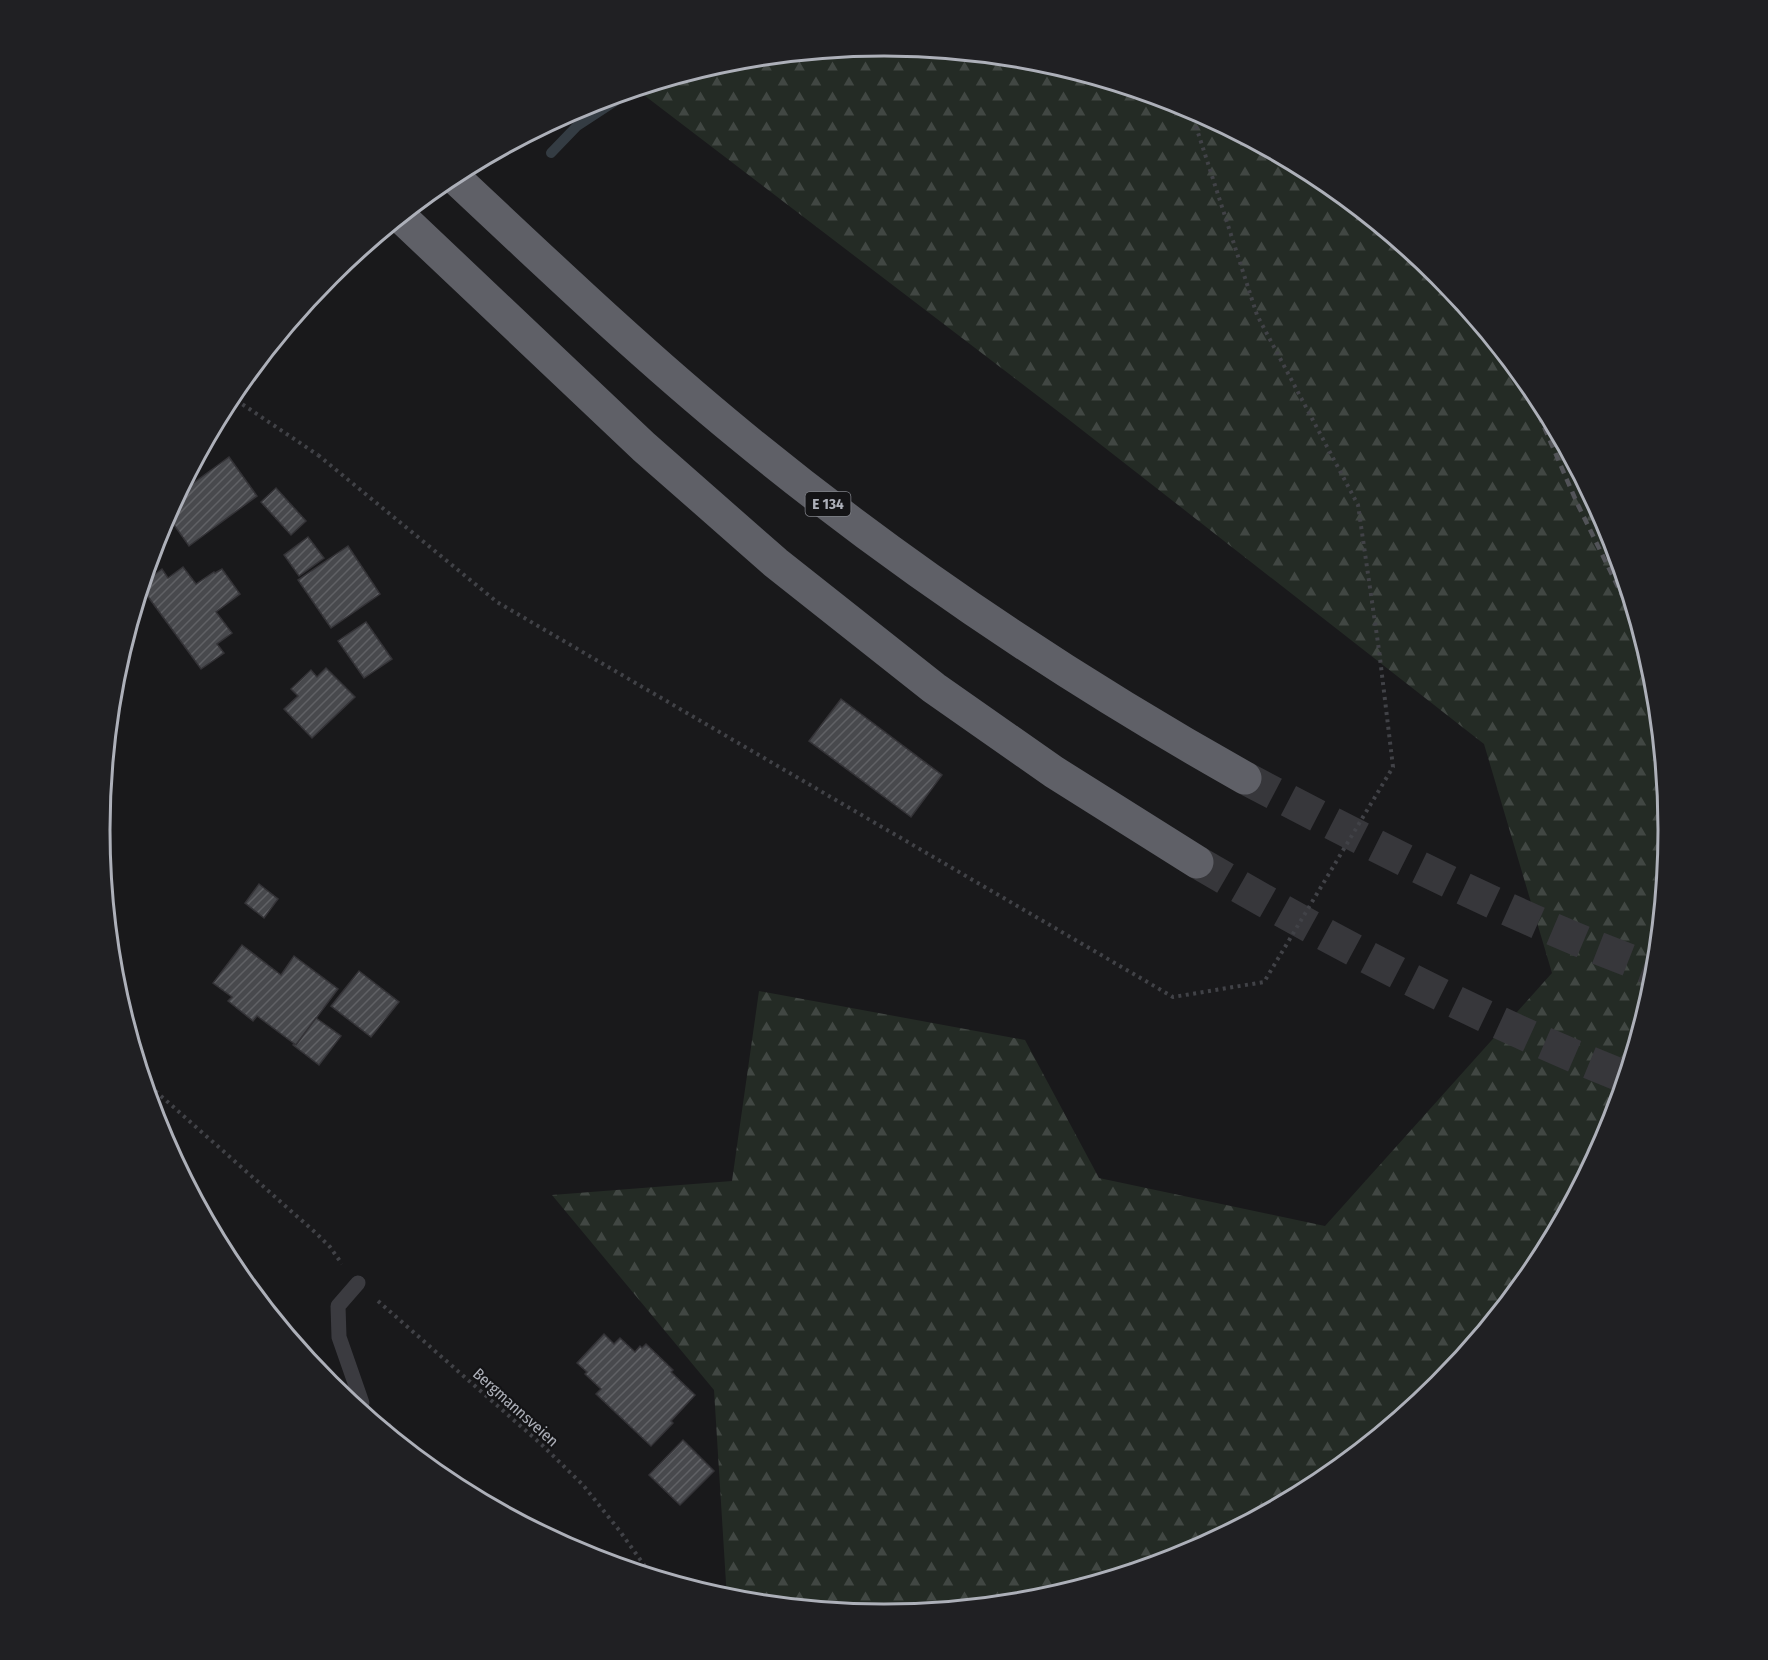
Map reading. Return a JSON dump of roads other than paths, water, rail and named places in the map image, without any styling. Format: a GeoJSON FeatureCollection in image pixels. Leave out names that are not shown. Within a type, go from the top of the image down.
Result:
{"type":"FeatureCollection","features":[{"type":"Feature","properties":{"kind":"highway","name":"E 134"},"geometry":{"type":"LineString","coordinates":[[460,182],[609,322],[738,434],[836,511],[914,569],[1085,684],[1245,778]]}},
{"type":"Feature","properties":{"kind":"highway"},"geometry":{"type":"LineString","coordinates":[[406,222],[644,447],[776,563],[934,688],[1054,772],[1197,862]]}},
{"type":"Feature","properties":{"kind":"lane"},"geometry":{"type":"LineString","coordinates":[[357,1283],[338,1306],[339,1337],[361,1401]]}},
{"type":"Feature","properties":{"kind":"waterway"},"geometry":{"type":"LineString","coordinates":[[551,153],[577,126],[604,108]]}},
{"type":"Feature","properties":{"kind":"tunnel"},"geometry":{"type":"LineString","coordinates":[[1245,778],[1396,856],[1498,905],[1646,967]]}},
{"type":"Feature","properties":{"kind":"tunnel"},"geometry":{"type":"LineString","coordinates":[[1197,862],[1407,978],[1515,1030],[1618,1074]]}},
{"type":"Feature","properties":{"kind":"railway"},"geometry":{"type":"LineString","coordinates":[[1542,423],[1577,503],[1620,591]]}}]}
